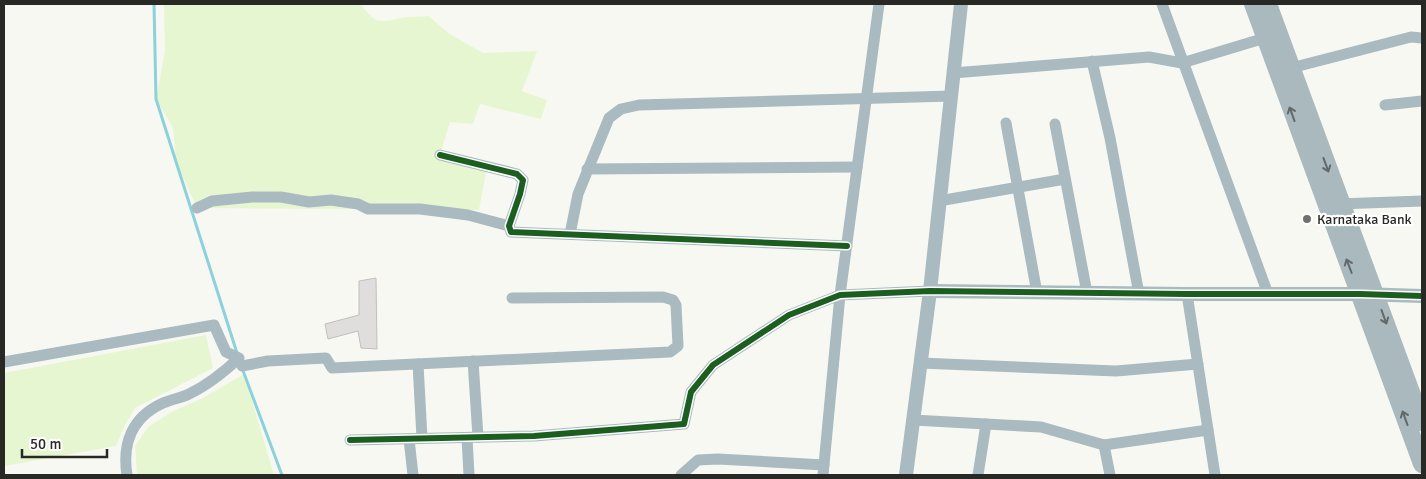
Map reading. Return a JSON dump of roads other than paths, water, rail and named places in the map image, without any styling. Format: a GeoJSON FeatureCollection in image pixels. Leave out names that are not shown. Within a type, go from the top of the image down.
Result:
{"type":"FeatureCollection","features":[{"type":"Feature","properties":{"kind":"main road"},"geometry":{"type":"LineString","coordinates":[[1253,4],[1367,294],[1422,422]]}},
{"type":"Feature","properties":{"kind":"main road"},"geometry":{"type":"LineString","coordinates":[[1268,4],[1333,204]]}},
{"type":"Feature","properties":{"kind":"main road"},"geometry":{"type":"LineString","coordinates":[[1367,294],[1422,464]]}},
{"type":"Feature","properties":{"kind":"street"},"geometry":{"type":"LineString","coordinates":[[681,475],[698,460],[718,459],[823,470],[840,296],[879,4]]}},
{"type":"Feature","properties":{"kind":"street"},"geometry":{"type":"LineString","coordinates":[[906,475],[930,291],[961,4]]}},
{"type":"Feature","properties":{"kind":"street"},"geometry":{"type":"LineString","coordinates":[[1162,4],[1268,294]]}},
{"type":"Feature","properties":{"kind":"street"},"geometry":{"type":"LineString","coordinates":[[1290,68],[1411,37],[1422,38]]}},
{"type":"Feature","properties":{"kind":"street"},"geometry":{"type":"LineString","coordinates":[[953,73],[1149,57],[1182,63],[1265,38]]}},
{"type":"Feature","properties":{"kind":"street"},"geometry":{"type":"LineString","coordinates":[[1092,62],[1110,138],[1139,294]]}},
{"type":"Feature","properties":{"kind":"street"},"geometry":{"type":"LineString","coordinates":[[570,234],[578,194],[587,169],[609,118],[621,109],[639,105],[951,96]]}},
{"type":"Feature","properties":{"kind":"street"},"geometry":{"type":"LineString","coordinates":[[1386,105],[1422,101]]}},
{"type":"Feature","properties":{"kind":"street"},"geometry":{"type":"LineString","coordinates":[[1006,123],[1016,188],[1037,293]]}},
{"type":"Feature","properties":{"kind":"street"},"geometry":{"type":"LineString","coordinates":[[1055,124],[1087,293]]}},
{"type":"Feature","properties":{"kind":"street"},"geometry":{"type":"LineString","coordinates":[[440,155],[517,174],[523,180],[509,226],[511,232],[847,246]]}},
{"type":"Feature","properties":{"kind":"street"},"geometry":{"type":"LineString","coordinates":[[587,169],[857,167]]}},
{"type":"Feature","properties":{"kind":"street"},"geometry":{"type":"LineString","coordinates":[[939,201],[1065,179]]}},
{"type":"Feature","properties":{"kind":"street"},"geometry":{"type":"LineString","coordinates":[[197,208],[212,201],[252,197],[281,197],[309,202],[331,200],[358,204],[368,208],[420,209],[468,215],[509,226]]}},
{"type":"Feature","properties":{"kind":"street"},"geometry":{"type":"LineString","coordinates":[[1333,204],[1422,201]]}},
{"type":"Feature","properties":{"kind":"street"},"geometry":{"type":"LineString","coordinates":[[350,440],[534,436],[684,424],[691,392],[713,365],[789,315],[840,296],[930,291],[1422,296]]}},
{"type":"Feature","properties":{"kind":"street"},"geometry":{"type":"LineString","coordinates":[[1187,294],[1215,475]]}},
{"type":"Feature","properties":{"kind":"street"},"geometry":{"type":"LineString","coordinates":[[242,366],[268,361],[326,358],[332,368],[670,352],[678,346],[676,306],[673,300],[664,297],[512,298]]}},
{"type":"Feature","properties":{"kind":"street"},"geometry":{"type":"LineString","coordinates":[[4,362],[214,325],[226,352],[239,358],[213,380],[188,394],[164,402],[146,412],[126,442],[127,475]]}},
{"type":"Feature","properties":{"kind":"street"},"geometry":{"type":"LineString","coordinates":[[469,475],[472,437],[473,361]]}},
{"type":"Feature","properties":{"kind":"street"},"geometry":{"type":"LineString","coordinates":[[920,363],[1116,371],[1198,364]]}},
{"type":"Feature","properties":{"kind":"street"},"geometry":{"type":"LineString","coordinates":[[418,364],[422,438]]}},
{"type":"Feature","properties":{"kind":"street"},"geometry":{"type":"LineString","coordinates":[[913,420],[1041,427],[1104,445],[1208,430]]}},
{"type":"Feature","properties":{"kind":"street"},"geometry":{"type":"LineString","coordinates":[[978,475],[986,424]]}},
{"type":"Feature","properties":{"kind":"street"},"geometry":{"type":"LineString","coordinates":[[409,439],[413,475]]}},
{"type":"Feature","properties":{"kind":"street"},"geometry":{"type":"LineString","coordinates":[[1104,445],[1110,475]]}},
{"type":"Feature","properties":{"kind":"waterway"},"geometry":{"type":"LineString","coordinates":[[154,4],[156,99],[237,353]]}},
{"type":"Feature","properties":{"kind":"waterway"},"geometry":{"type":"LineString","coordinates":[[242,368],[282,475]]}},
{"type":"Feature","properties":{"kind":"place","name":"Karnataka Bank"},"geometry":{"type":"Point","coordinates":[1307,219]}}]}
